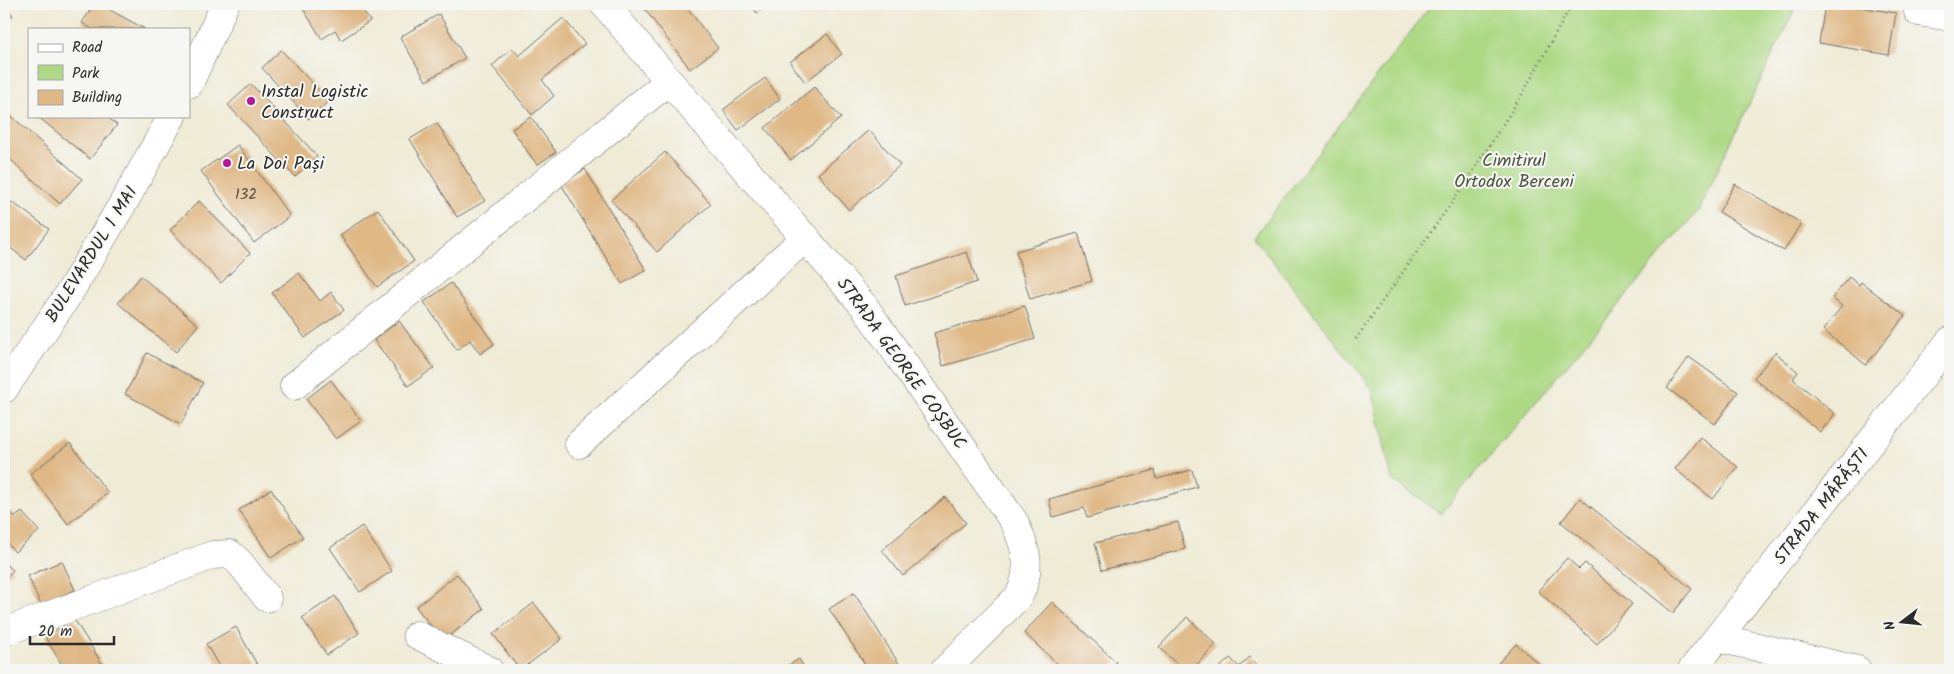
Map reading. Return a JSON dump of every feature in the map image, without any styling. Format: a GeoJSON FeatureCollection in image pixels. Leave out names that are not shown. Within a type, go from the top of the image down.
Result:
{"type":"FeatureCollection","features":[{"type":"Feature","properties":{"kind":"street"},"geometry":{"type":"LineString","coordinates":[[190,82],[225,4]]}},
{"type":"Feature","properties":{"kind":"street","name":"STRADA GEORGE COȘBUC"},"geometry":{"type":"LineString","coordinates":[[604,4],[864,306],[1015,523],[1027,554],[1025,582],[1019,596],[945,670]]}},
{"type":"Feature","properties":{"kind":"street"},"geometry":{"type":"LineString","coordinates":[[1918,12],[1950,17]]}},
{"type":"Feature","properties":{"kind":"street"},"geometry":{"type":"LineString","coordinates":[[294,386],[669,81]]}},
{"type":"Feature","properties":{"kind":"street","name":"BULEVARDUL 1 MAI"},"geometry":{"type":"LineString","coordinates":[[4,389],[68,295],[128,195],[171,118]]}},
{"type":"Feature","properties":{"kind":"street"},"geometry":{"type":"LineString","coordinates":[[579,444],[806,237]]}},
{"type":"Feature","properties":{"kind":"street","name":"STRADA MĂRĂȘTI"},"geometry":{"type":"LineString","coordinates":[[1692,670],[1950,341]]}},
{"type":"Feature","properties":{"kind":"street"},"geometry":{"type":"LineString","coordinates":[[4,632],[213,556],[230,554],[240,563],[267,598]]}},
{"type":"Feature","properties":{"kind":"street"},"geometry":{"type":"LineString","coordinates":[[417,635],[489,670]]}},
{"type":"Feature","properties":{"kind":"street"},"geometry":{"type":"LineString","coordinates":[[1718,638],[1857,670]]}},
{"type":"Feature","properties":{"kind":"path"},"geometry":{"type":"LineString","coordinates":[[1356,339],[1466,182],[1515,106],[1572,4]]}},
{"type":"Feature","properties":{"kind":"green space","name":"Cimitirul Ortodox Berceni"},"geometry":{"type":"Polygon","coordinates":[[[1432,4],[1797,4],[1698,211],[1441,514],[1392,480],[1372,389],[1254,237],[1432,4]]]}},
{"type":"Feature","properties":{"kind":"building"},"geometry":{"type":"Polygon","coordinates":[[[4,4],[7,4],[5,6],[13,15],[4,23],[4,4]]]}},
{"type":"Feature","properties":{"kind":"building"},"geometry":{"type":"Polygon","coordinates":[[[94,4],[99,4],[143,28],[90,28],[82,23],[94,4]]]}},
{"type":"Feature","properties":{"kind":"building"},"geometry":{"type":"Polygon","coordinates":[[[159,4],[177,4],[174,10],[159,4]]]}},
{"type":"Feature","properties":{"kind":"building"},"geometry":{"type":"Polygon","coordinates":[[[300,4],[358,4],[370,21],[341,40],[335,30],[322,39],[300,4]]]}},
{"type":"Feature","properties":{"kind":"building"},"geometry":{"type":"Polygon","coordinates":[[[641,4],[684,4],[718,48],[690,69],[641,4]]]}},
{"type":"Feature","properties":{"kind":"building"},"geometry":{"type":"Polygon","coordinates":[[[750,4],[770,4],[757,13],[750,4]]]}},
{"type":"Feature","properties":{"kind":"building"},"geometry":{"type":"Polygon","coordinates":[[[1825,4],[1842,4],[1896,13],[1889,55],[1819,43],[1825,4]]]}},
{"type":"Feature","properties":{"kind":"building"},"geometry":{"type":"Polygon","coordinates":[[[439,14],[465,58],[426,81],[400,37],[439,14]]]}},
{"type":"Feature","properties":{"kind":"building"},"geometry":{"type":"Polygon","coordinates":[[[563,18],[585,44],[542,80],[554,96],[532,115],[492,66],[512,48],[519,56],[563,18]]]}},
{"type":"Feature","properties":{"kind":"building"},"geometry":{"type":"Polygon","coordinates":[[[827,34],[842,54],[805,82],[790,62],[827,34]]]}},
{"type":"Feature","properties":{"kind":"building"},"geometry":{"type":"Polygon","coordinates":[[[281,50],[329,101],[309,119],[262,68],[281,50]]]}},
{"type":"Feature","properties":{"kind":"building"},"geometry":{"type":"Polygon","coordinates":[[[765,78],[780,99],[738,130],[723,110],[765,78]]]}},
{"type":"Feature","properties":{"kind":"building"},"geometry":{"type":"Polygon","coordinates":[[[251,84],[317,156],[295,177],[228,105],[251,84]]]}},
{"type":"Feature","properties":{"kind":"building"},"geometry":{"type":"Polygon","coordinates":[[[814,87],[841,118],[791,160],[765,128],[814,87]]]}},
{"type":"Feature","properties":{"kind":"building"},"geometry":{"type":"Polygon","coordinates":[[[10,115],[82,179],[60,204],[4,154],[4,122],[10,115]]]}},
{"type":"Feature","properties":{"kind":"building"},"geometry":{"type":"Polygon","coordinates":[[[531,117],[556,152],[537,165],[512,129],[531,117]]]}},
{"type":"Feature","properties":{"kind":"building"},"geometry":{"type":"Polygon","coordinates":[[[39,118],[108,118],[117,125],[90,159],[39,118]]]}},
{"type":"Feature","properties":{"kind":"building"},"geometry":{"type":"Polygon","coordinates":[[[437,123],[485,201],[457,217],[410,139],[437,123]]]}},
{"type":"Feature","properties":{"kind":"building"},"geometry":{"type":"Polygon","coordinates":[[[869,130],[900,165],[849,210],[818,174],[869,130]]]}},
{"type":"Feature","properties":{"kind":"building"},"geometry":{"type":"Polygon","coordinates":[[[238,145],[290,216],[254,243],[201,171],[238,145]]]}},
{"type":"Feature","properties":{"kind":"building"},"geometry":{"type":"Polygon","coordinates":[[[665,152],[711,204],[657,252],[611,200],[665,152]]]}},
{"type":"Feature","properties":{"kind":"building"},"geometry":{"type":"Polygon","coordinates":[[[585,169],[646,270],[622,284],[561,184],[585,169]]]}},
{"type":"Feature","properties":{"kind":"building"},"geometry":{"type":"Polygon","coordinates":[[[1735,184],[1801,223],[1784,251],[1719,212],[1735,184]]]}},
{"type":"Feature","properties":{"kind":"building"},"geometry":{"type":"Polygon","coordinates":[[[199,201],[250,253],[221,283],[170,230],[199,201]]]}},
{"type":"Feature","properties":{"kind":"building"},"geometry":{"type":"Polygon","coordinates":[[[12,202],[49,229],[26,260],[4,243],[4,212],[12,202]]]}},
{"type":"Feature","properties":{"kind":"building"},"geometry":{"type":"Polygon","coordinates":[[[378,209],[414,261],[377,287],[340,235],[378,209]]]}},
{"type":"Feature","properties":{"kind":"building"},"geometry":{"type":"Polygon","coordinates":[[[1078,233],[1092,281],[1030,299],[1016,251],[1078,233]]]}},
{"type":"Feature","properties":{"kind":"building"},"geometry":{"type":"Polygon","coordinates":[[[967,252],[977,282],[905,306],[896,276],[967,252]]]}},
{"type":"Feature","properties":{"kind":"building"},"geometry":{"type":"Polygon","coordinates":[[[299,273],[320,301],[331,292],[344,310],[305,338],[272,293],[299,273]]]}},
{"type":"Feature","properties":{"kind":"building"},"geometry":{"type":"Polygon","coordinates":[[[141,276],[198,325],[176,352],[118,303],[141,276]]]}},
{"type":"Feature","properties":{"kind":"building"},"geometry":{"type":"Polygon","coordinates":[[[1849,277],[1859,285],[1861,282],[1905,316],[1866,365],[1823,330],[1842,306],[1832,298],[1849,277]]]}},
{"type":"Feature","properties":{"kind":"building"},"geometry":{"type":"Polygon","coordinates":[[[451,283],[494,344],[480,354],[470,340],[457,350],[424,302],[451,283]]]}},
{"type":"Feature","properties":{"kind":"building"},"geometry":{"type":"Polygon","coordinates":[[[1025,306],[1035,339],[943,366],[934,333],[1025,306]]]}},
{"type":"Feature","properties":{"kind":"building"},"geometry":{"type":"Polygon","coordinates":[[[399,321],[434,368],[408,386],[374,340],[399,321]]]}},
{"type":"Feature","properties":{"kind":"building"},"geometry":{"type":"Polygon","coordinates":[[[1775,352],[1798,372],[1793,379],[1835,414],[1820,432],[1754,378],[1775,352]]]}},
{"type":"Feature","properties":{"kind":"building"},"geometry":{"type":"Polygon","coordinates":[[[147,353],[203,383],[181,424],[125,394],[147,353]]]}},
{"type":"Feature","properties":{"kind":"building"},"geometry":{"type":"Polygon","coordinates":[[[1689,357],[1738,392],[1715,424],[1667,388],[1689,357]]]}},
{"type":"Feature","properties":{"kind":"building"},"geometry":{"type":"Polygon","coordinates":[[[331,380],[361,421],[336,439],[306,399],[331,380]]]}},
{"type":"Feature","properties":{"kind":"building"},"geometry":{"type":"Polygon","coordinates":[[[1700,437],[1738,467],[1713,499],[1675,469],[1700,437]]]}},
{"type":"Feature","properties":{"kind":"building"},"geometry":{"type":"Polygon","coordinates":[[[70,443],[108,493],[68,524],[30,474],[70,443]]]}},
{"type":"Feature","properties":{"kind":"building"},"geometry":{"type":"Polygon","coordinates":[[[1155,470],[1157,479],[1192,470],[1197,487],[1087,518],[1084,508],[1053,517],[1049,499],[1155,470]]]}},
{"type":"Feature","properties":{"kind":"building"},"geometry":{"type":"Polygon","coordinates":[[[271,489],[303,537],[271,558],[239,510],[271,489]]]}},
{"type":"Feature","properties":{"kind":"building"},"geometry":{"type":"Polygon","coordinates":[[[945,497],[966,523],[903,576],[882,550],[945,497]]]}},
{"type":"Feature","properties":{"kind":"building"},"geometry":{"type":"Polygon","coordinates":[[[1580,498],[1692,589],[1673,613],[1561,522],[1580,498]]]}},
{"type":"Feature","properties":{"kind":"building"},"geometry":{"type":"Polygon","coordinates":[[[4,505],[15,517],[22,512],[39,531],[15,552],[4,539],[4,505]]]}},
{"type":"Feature","properties":{"kind":"building"},"geometry":{"type":"Polygon","coordinates":[[[1178,522],[1185,549],[1102,570],[1095,543],[1178,522]]]}},
{"type":"Feature","properties":{"kind":"building"},"geometry":{"type":"Polygon","coordinates":[[[362,526],[392,571],[360,592],[330,548],[362,526]]]}},
{"type":"Feature","properties":{"kind":"building"},"geometry":{"type":"Polygon","coordinates":[[[1567,558],[1579,569],[1585,563],[1632,604],[1597,644],[1538,591],[1567,558]]]}},
{"type":"Feature","properties":{"kind":"building"},"geometry":{"type":"Polygon","coordinates":[[[62,561],[75,590],[41,605],[28,576],[62,561]]]}},
{"type":"Feature","properties":{"kind":"building"},"geometry":{"type":"Polygon","coordinates":[[[4,563],[13,570],[4,581],[4,563]]]}},
{"type":"Feature","properties":{"kind":"building"},"geometry":{"type":"Polygon","coordinates":[[[457,574],[484,609],[443,641],[416,607],[457,574]]]}},
{"type":"Feature","properties":{"kind":"building"},"geometry":{"type":"Polygon","coordinates":[[[854,593],[903,670],[869,670],[829,609],[854,593]]]}},
{"type":"Feature","properties":{"kind":"building"},"geometry":{"type":"Polygon","coordinates":[[[335,596],[359,633],[327,655],[302,618],[335,596]]]}},
{"type":"Feature","properties":{"kind":"building"},"geometry":{"type":"Polygon","coordinates":[[[1052,602],[1116,662],[1108,670],[1064,670],[1024,633],[1052,602]]]}},
{"type":"Feature","properties":{"kind":"building"},"geometry":{"type":"Polygon","coordinates":[[[534,603],[562,639],[520,670],[493,634],[534,603]]]}},
{"type":"Feature","properties":{"kind":"building"},"geometry":{"type":"Polygon","coordinates":[[[1187,617],[1216,644],[1192,670],[1183,670],[1159,647],[1187,617]]]}},
{"type":"Feature","properties":{"kind":"building"},"geometry":{"type":"Polygon","coordinates":[[[74,619],[106,670],[65,670],[45,637],[74,619]]]}},
{"type":"Feature","properties":{"kind":"building"},"geometry":{"type":"Polygon","coordinates":[[[236,627],[260,670],[221,670],[206,644],[236,627]]]}},
{"type":"Feature","properties":{"kind":"building"},"geometry":{"type":"Polygon","coordinates":[[[1516,644],[1546,670],[1492,670],[1516,644]]]}},
{"type":"Feature","properties":{"kind":"building"},"geometry":{"type":"Polygon","coordinates":[[[1250,657],[1262,670],[1217,670],[1230,658],[1239,667],[1250,657]]]}},
{"type":"Feature","properties":{"kind":"building"},"geometry":{"type":"Polygon","coordinates":[[[799,659],[806,670],[780,670],[799,659]]]}},
{"type":"Feature","properties":{"kind":"place","name":"Instal Logistic Construct"},"geometry":{"type":"Point","coordinates":[251,101]}},
{"type":"Feature","properties":{"kind":"place","name":"La Doi Pași"},"geometry":{"type":"Point","coordinates":[227,163]}}]}
